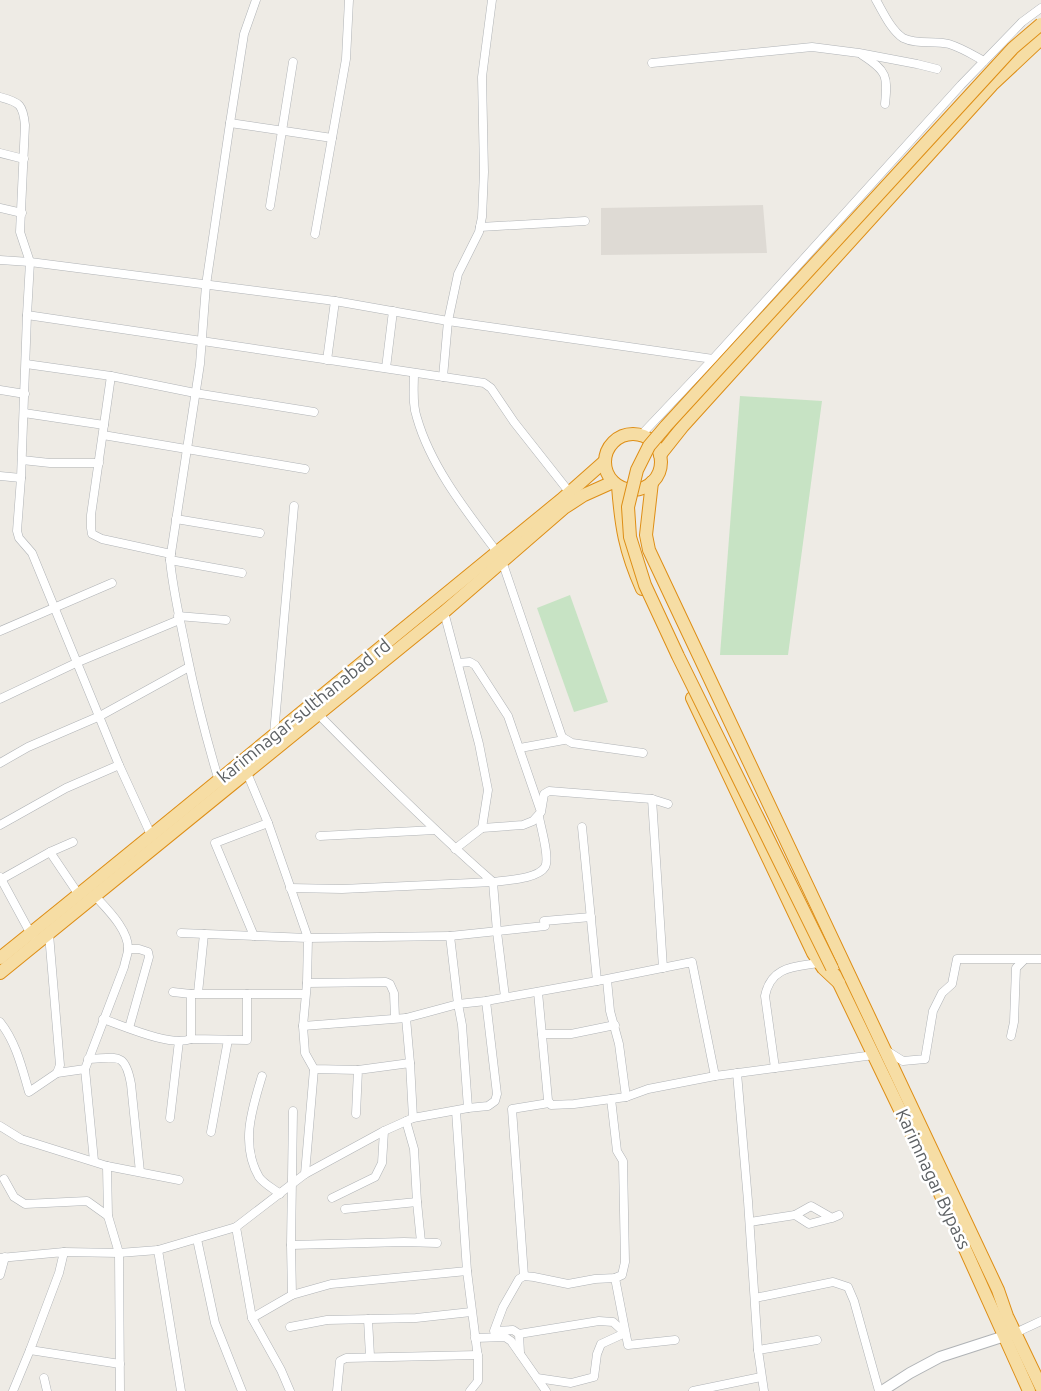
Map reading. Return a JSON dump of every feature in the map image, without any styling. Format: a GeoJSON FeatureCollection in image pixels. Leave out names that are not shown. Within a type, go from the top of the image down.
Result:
{"type":"FeatureCollection","features":[{"type":"Feature","properties":{"kind":"highway","name":"Karimnagar Bypass"},"geometry":{"type":"LineString","coordinates":[[1029,1391],[1010,1335],[1008,1316],[998,1290],[880,1053],[839,983],[645,585],[630,536],[628,507],[637,470],[648,446],[1013,48],[1041,24]]}},
{"type":"Feature","properties":{"kind":"highway"},"geometry":{"type":"LineString","coordinates":[[660,455],[683,426],[992,85],[1041,40]]}},
{"type":"Feature","properties":{"kind":"highway"},"geometry":{"type":"LineString","coordinates":[[0,973],[34,939],[49,934],[247,773],[444,612],[500,557],[564,508],[584,495],[615,484],[629,490],[635,490],[652,482],[660,467],[660,455],[655,445],[641,435],[630,434],[619,438],[610,446],[605,456],[605,461],[607,472],[615,484],[624,540],[631,564],[681,676],[820,963],[839,983]]}},
{"type":"Feature","properties":{"kind":"highway","name":"karimnagar-sulthanabad rd"},"geometry":{"type":"LineString","coordinates":[[0,958],[34,939],[79,895],[274,734],[500,557],[605,461]]}},
{"type":"Feature","properties":{"kind":"highway"},"geometry":{"type":"LineString","coordinates":[[652,482],[646,535],[649,550],[839,954],[880,1053]]}},
{"type":"Feature","properties":{"kind":"highway","name":"Karimnagar Bypass"},"geometry":{"type":"LineString","coordinates":[[880,1053],[938,1189],[1010,1335],[1041,1388]]}},
{"type":"Feature","properties":{"kind":"street"},"geometry":{"type":"LineString","coordinates":[[219,781],[206,738],[189,667],[173,592],[170,557],[196,394],[206,285],[230,123],[244,34],[256,0]]}},
{"type":"Feature","properties":{"kind":"street"},"geometry":{"type":"LineString","coordinates":[[315,234],[346,60],[349,0]]}},
{"type":"Feature","properties":{"kind":"street"},"geometry":{"type":"LineString","coordinates":[[443,377],[448,321],[458,274],[472,248],[480,227],[484,172],[482,77],[492,0]]}},
{"type":"Feature","properties":{"kind":"street"},"geometry":{"type":"LineString","coordinates":[[876,0],[903,38],[912,41],[948,44],[966,50],[984,61]]}},
{"type":"Feature","properties":{"kind":"street"},"geometry":{"type":"LineString","coordinates":[[641,435],[984,61],[1022,22],[1041,8]]}},
{"type":"Feature","properties":{"kind":"street"},"geometry":{"type":"LineString","coordinates":[[652,63],[812,47],[858,53],[937,69]]}},
{"type":"Feature","properties":{"kind":"street"},"geometry":{"type":"LineString","coordinates":[[858,53],[879,66],[887,83],[885,104]]}},
{"type":"Feature","properties":{"kind":"street"},"geometry":{"type":"LineString","coordinates":[[270,206],[283,131],[292,62]]}},
{"type":"Feature","properties":{"kind":"street"},"geometry":{"type":"LineString","coordinates":[[0,97],[16,101],[21,105],[26,125],[20,232],[30,262],[22,460],[17,531],[19,538],[32,552],[119,765],[152,836]]}},
{"type":"Feature","properties":{"kind":"street"},"geometry":{"type":"LineString","coordinates":[[230,123],[332,138]]}},
{"type":"Feature","properties":{"kind":"street"},"geometry":{"type":"LineString","coordinates":[[0,153],[24,158]]}},
{"type":"Feature","properties":{"kind":"street"},"geometry":{"type":"LineString","coordinates":[[0,208],[22,214]]}},
{"type":"Feature","properties":{"kind":"street"},"geometry":{"type":"LineString","coordinates":[[480,227],[585,221]]}},
{"type":"Feature","properties":{"kind":"street"},"geometry":{"type":"LineString","coordinates":[[0,260],[30,262],[335,301],[448,321],[713,358]]}},
{"type":"Feature","properties":{"kind":"street"},"geometry":{"type":"LineString","coordinates":[[327,360],[335,301]]}},
{"type":"Feature","properties":{"kind":"street"},"geometry":{"type":"LineString","coordinates":[[386,368],[393,311]]}},
{"type":"Feature","properties":{"kind":"street"},"geometry":{"type":"LineString","coordinates":[[27,315],[484,383],[491,388],[514,422],[570,493]]}},
{"type":"Feature","properties":{"kind":"street"},"geometry":{"type":"LineString","coordinates":[[26,364],[111,376],[196,394],[314,412]]}},
{"type":"Feature","properties":{"kind":"street"},"geometry":{"type":"LineString","coordinates":[[414,373],[416,418],[428,447],[454,494],[500,557],[556,725],[564,740]]}},
{"type":"Feature","properties":{"kind":"street"},"geometry":{"type":"LineString","coordinates":[[111,376],[91,523],[92,534],[170,557],[242,573]]}},
{"type":"Feature","properties":{"kind":"street"},"geometry":{"type":"LineString","coordinates":[[0,390],[25,394]]}},
{"type":"Feature","properties":{"kind":"street"},"geometry":{"type":"LineString","coordinates":[[24,414],[104,424]]}},
{"type":"Feature","properties":{"kind":"street"},"geometry":{"type":"LineString","coordinates":[[103,434],[305,469]]}},
{"type":"Feature","properties":{"kind":"street"},"geometry":{"type":"LineString","coordinates":[[22,460],[50,463],[99,463]]}},
{"type":"Feature","properties":{"kind":"street"},"geometry":{"type":"LineString","coordinates":[[0,476],[21,478]]}},
{"type":"Feature","properties":{"kind":"street"},"geometry":{"type":"LineString","coordinates":[[274,734],[294,506]]}},
{"type":"Feature","properties":{"kind":"street"},"geometry":{"type":"LineString","coordinates":[[176,519],[260,533]]}},
{"type":"Feature","properties":{"kind":"street"},"geometry":{"type":"LineString","coordinates":[[0,631],[112,582]]}},
{"type":"Feature","properties":{"kind":"street"},"geometry":{"type":"LineString","coordinates":[[444,612],[479,744],[488,790],[482,828]]}},
{"type":"Feature","properties":{"kind":"street"},"geometry":{"type":"LineString","coordinates":[[0,699],[78,662],[179,618],[226,620]]}},
{"type":"Feature","properties":{"kind":"street"},"geometry":{"type":"LineString","coordinates":[[290,888],[342,889],[493,882],[532,875],[541,871],[546,866],[547,857],[540,815],[520,748],[508,716],[475,665],[470,662],[458,662]]}},
{"type":"Feature","properties":{"kind":"street"},"geometry":{"type":"LineString","coordinates":[[0,763],[28,747],[100,716],[189,667]]}},
{"type":"Feature","properties":{"kind":"street"},"geometry":{"type":"LineString","coordinates":[[318,714],[385,783],[493,882],[505,997]]}},
{"type":"Feature","properties":{"kind":"street"},"geometry":{"type":"LineString","coordinates":[[520,748],[564,740],[572,743],[643,752]]}},
{"type":"Feature","properties":{"kind":"street"},"geometry":{"type":"LineString","coordinates":[[0,826],[66,788],[119,765]]}},
{"type":"Feature","properties":{"kind":"street"},"geometry":{"type":"LineString","coordinates":[[247,773],[268,823],[308,938],[307,983],[303,1026],[305,1053],[314,1069],[305,1174]]}},
{"type":"Feature","properties":{"kind":"street"},"geometry":{"type":"LineString","coordinates":[[455,849],[482,828],[523,825],[533,821],[540,815],[544,794],[549,791],[652,799],[668,804]]}},
{"type":"Feature","properties":{"kind":"street"},"geometry":{"type":"LineString","coordinates":[[652,799],[663,968]]}},
{"type":"Feature","properties":{"kind":"street"},"geometry":{"type":"LineString","coordinates":[[254,936],[215,843],[268,823]]}},
{"type":"Feature","properties":{"kind":"street"},"geometry":{"type":"LineString","coordinates":[[582,827],[598,982]]}},
{"type":"Feature","properties":{"kind":"street"},"geometry":{"type":"LineString","coordinates":[[320,836],[435,830]]}},
{"type":"Feature","properties":{"kind":"street"},"geometry":{"type":"LineString","coordinates":[[34,939],[0,879],[73,842]]}},
{"type":"Feature","properties":{"kind":"street"},"geometry":{"type":"LineString","coordinates":[[50,852],[79,895]]}},
{"type":"Feature","properties":{"kind":"street"},"geometry":{"type":"LineString","coordinates":[[94,1161],[85,1069],[102,1019],[124,967],[128,949],[126,938],[116,919],[95,896]]}},
{"type":"Feature","properties":{"kind":"street"},"geometry":{"type":"LineString","coordinates":[[181,933],[308,938],[450,936],[497,932],[591,917]]}},
{"type":"Feature","properties":{"kind":"street"},"geometry":{"type":"LineString","coordinates":[[49,934],[60,1065],[57,1073]]}},
{"type":"Feature","properties":{"kind":"street"},"geometry":{"type":"LineString","coordinates":[[191,1039],[194,994],[204,934]]}},
{"type":"Feature","properties":{"kind":"street"},"geometry":{"type":"LineString","coordinates":[[450,936],[462,1025],[468,1108]]}},
{"type":"Feature","properties":{"kind":"street"},"geometry":{"type":"LineString","coordinates":[[128,949],[143,949],[148,952],[149,957],[129,1028]]}},
{"type":"Feature","properties":{"kind":"street"},"geometry":{"type":"LineString","coordinates":[[524,1276],[512,1109],[549,1103],[557,1106],[626,1097],[648,1090],[737,1072],[880,1053],[903,1061],[925,1059],[933,1011],[942,993],[952,984],[958,959],[1041,959]]}},
{"type":"Feature","properties":{"kind":"street"},"geometry":{"type":"LineString","coordinates":[[1011,1036],[1014,1022],[1016,968],[1024,960]]}},
{"type":"Feature","properties":{"kind":"street"},"geometry":{"type":"LineString","coordinates":[[303,1026],[406,1018],[458,1004],[598,982],[692,962],[715,1076]]}},
{"type":"Feature","properties":{"kind":"street"},"geometry":{"type":"LineString","coordinates":[[775,1068],[765,996],[767,986],[772,978],[790,967],[820,963]]}},
{"type":"Feature","properties":{"kind":"street"},"geometry":{"type":"LineString","coordinates":[[608,980],[610,1011],[619,1044],[626,1097]]}},
{"type":"Feature","properties":{"kind":"street"},"geometry":{"type":"LineString","coordinates":[[307,983],[386,982],[390,984],[394,993],[395,1018]]}},
{"type":"Feature","properties":{"kind":"street"},"geometry":{"type":"LineString","coordinates":[[172,992],[194,994],[305,994]]}},
{"type":"Feature","properties":{"kind":"street"},"geometry":{"type":"LineString","coordinates":[[538,992],[549,1103]]}},
{"type":"Feature","properties":{"kind":"street"},"geometry":{"type":"LineString","coordinates":[[102,1019],[154,1038],[179,1041],[191,1039],[247,1040],[247,994]]}},
{"type":"Feature","properties":{"kind":"street"},"geometry":{"type":"LineString","coordinates":[[0,1275],[2,1257],[64,1252],[119,1253],[158,1250],[236,1227],[305,1174],[384,1131],[410,1119],[488,1106],[495,1101],[497,1094],[486,1001]]}},
{"type":"Feature","properties":{"kind":"street"},"geometry":{"type":"LineString","coordinates":[[406,1018],[410,1063],[410,1119],[421,1242]]}},
{"type":"Feature","properties":{"kind":"street"},"geometry":{"type":"LineString","coordinates":[[0,1022],[7,1031],[18,1056],[29,1092],[57,1073],[85,1069]]}},
{"type":"Feature","properties":{"kind":"street"},"geometry":{"type":"LineString","coordinates":[[542,1034],[571,1034],[615,1025]]}},
{"type":"Feature","properties":{"kind":"street"},"geometry":{"type":"LineString","coordinates":[[211,1132],[228,1040]]}},
{"type":"Feature","properties":{"kind":"street"},"geometry":{"type":"LineString","coordinates":[[170,1118],[179,1041]]}},
{"type":"Feature","properties":{"kind":"street"},"geometry":{"type":"LineString","coordinates":[[88,1059],[121,1058],[125,1063],[131,1084],[140,1172]]}},
{"type":"Feature","properties":{"kind":"street"},"geometry":{"type":"LineString","coordinates":[[314,1069],[358,1070],[410,1063]]}},
{"type":"Feature","properties":{"kind":"street"},"geometry":{"type":"LineString","coordinates":[[356,1114],[358,1070]]}},
{"type":"Feature","properties":{"kind":"street"},"geometry":{"type":"LineString","coordinates":[[737,1072],[750,1222],[758,1350],[764,1391]]}},
{"type":"Feature","properties":{"kind":"street"},"geometry":{"type":"LineString","coordinates":[[262,1076],[248,1130],[251,1154],[260,1178],[280,1194]]}},
{"type":"Feature","properties":{"kind":"street"},"geometry":{"type":"LineString","coordinates":[[520,1353],[518,1334],[513,1330],[494,1331],[503,1307],[519,1279],[524,1276],[568,1284],[595,1279],[615,1278],[622,1275],[625,1262],[623,1161],[617,1151],[611,1099]]}},
{"type":"Feature","properties":{"kind":"street"},"geometry":{"type":"LineString","coordinates":[[292,1295],[293,1110]]}},
{"type":"Feature","properties":{"kind":"street"},"geometry":{"type":"LineString","coordinates":[[456,1111],[467,1271],[478,1355],[478,1381],[470,1391]]}},
{"type":"Feature","properties":{"kind":"street"},"geometry":{"type":"LineString","coordinates":[[0,1126],[21,1140],[107,1166],[179,1180]]}},
{"type":"Feature","properties":{"kind":"street"},"geometry":{"type":"LineString","coordinates":[[332,1198],[375,1177],[382,1163],[384,1131]]}},
{"type":"Feature","properties":{"kind":"street"},"geometry":{"type":"LineString","coordinates":[[107,1166],[108,1216],[119,1253],[120,1391]]}},
{"type":"Feature","properties":{"kind":"street"},"geometry":{"type":"LineString","coordinates":[[4,1179],[14,1197],[25,1204],[88,1201],[108,1216]]}},
{"type":"Feature","properties":{"kind":"street"},"geometry":{"type":"LineString","coordinates":[[345,1209],[417,1202]]}},
{"type":"Feature","properties":{"kind":"street"},"geometry":{"type":"LineString","coordinates":[[750,1222],[794,1215],[811,1206],[835,1216],[809,1224],[794,1215]]}},
{"type":"Feature","properties":{"kind":"street"},"geometry":{"type":"LineString","coordinates":[[236,1227],[252,1318],[281,1370],[290,1391]]}},
{"type":"Feature","properties":{"kind":"street"},"geometry":{"type":"LineString","coordinates":[[197,1239],[215,1323],[242,1391]]}},
{"type":"Feature","properties":{"kind":"street"},"geometry":{"type":"LineString","coordinates":[[291,1245],[437,1243]]}},
{"type":"Feature","properties":{"kind":"street"},"geometry":{"type":"LineString","coordinates":[[158,1250],[181,1391]]}},
{"type":"Feature","properties":{"kind":"street"},"geometry":{"type":"LineString","coordinates":[[13,1391],[59,1273],[64,1252]]}},
{"type":"Feature","properties":{"kind":"street"},"geometry":{"type":"LineString","coordinates":[[252,1318],[292,1295],[331,1284],[467,1271]]}},
{"type":"Feature","properties":{"kind":"street"},"geometry":{"type":"LineString","coordinates":[[615,1278],[628,1345],[675,1340]]}},
{"type":"Feature","properties":{"kind":"street"},"geometry":{"type":"LineString","coordinates":[[755,1298],[834,1282],[848,1287],[880,1391],[940,1357],[1010,1335],[1041,1321]]}},
{"type":"Feature","properties":{"kind":"street"},"geometry":{"type":"LineString","coordinates":[[290,1327],[327,1320],[416,1318],[471,1312]]}},
{"type":"Feature","properties":{"kind":"street"},"geometry":{"type":"LineString","coordinates":[[368,1319],[370,1356]]}},
{"type":"Feature","properties":{"kind":"street"},"geometry":{"type":"LineString","coordinates":[[518,1334],[599,1321],[613,1322],[625,1333]]}},
{"type":"Feature","properties":{"kind":"street"},"geometry":{"type":"LineString","coordinates":[[537,1378],[571,1383],[594,1377],[597,1354],[601,1344],[625,1333]]}},
{"type":"Feature","properties":{"kind":"street"},"geometry":{"type":"LineString","coordinates":[[475,1338],[505,1336],[520,1353],[546,1391]]}},
{"type":"Feature","properties":{"kind":"street"},"geometry":{"type":"LineString","coordinates":[[758,1350],[817,1340]]}},
{"type":"Feature","properties":{"kind":"street"},"geometry":{"type":"LineString","coordinates":[[30,1350],[120,1364]]}},
{"type":"Feature","properties":{"kind":"street"},"geometry":{"type":"LineString","coordinates":[[337,1391],[338,1366],[340,1361],[346,1358],[478,1355]]}},
{"type":"Feature","properties":{"kind":"street"},"geometry":{"type":"LineString","coordinates":[[693,1391],[761,1377]]}},
{"type":"Feature","properties":{"kind":"street"},"geometry":{"type":"LineString","coordinates":[[44,1378],[47,1391]]}},
{"type":"Feature","properties":{"kind":"shaded area"},"geometry":{"type":"Polygon","coordinates":[[[763,205],[767,253],[601,255],[601,208],[763,205]]]}},
{"type":"Feature","properties":{"kind":"green space"},"geometry":{"type":"Polygon","coordinates":[[[740,396],[822,401],[788,655],[720,655],[740,396]]]}},
{"type":"Feature","properties":{"kind":"green space"},"geometry":{"type":"Polygon","coordinates":[[[570,595],[608,702],[574,712],[537,608],[570,595]]]}}]}
